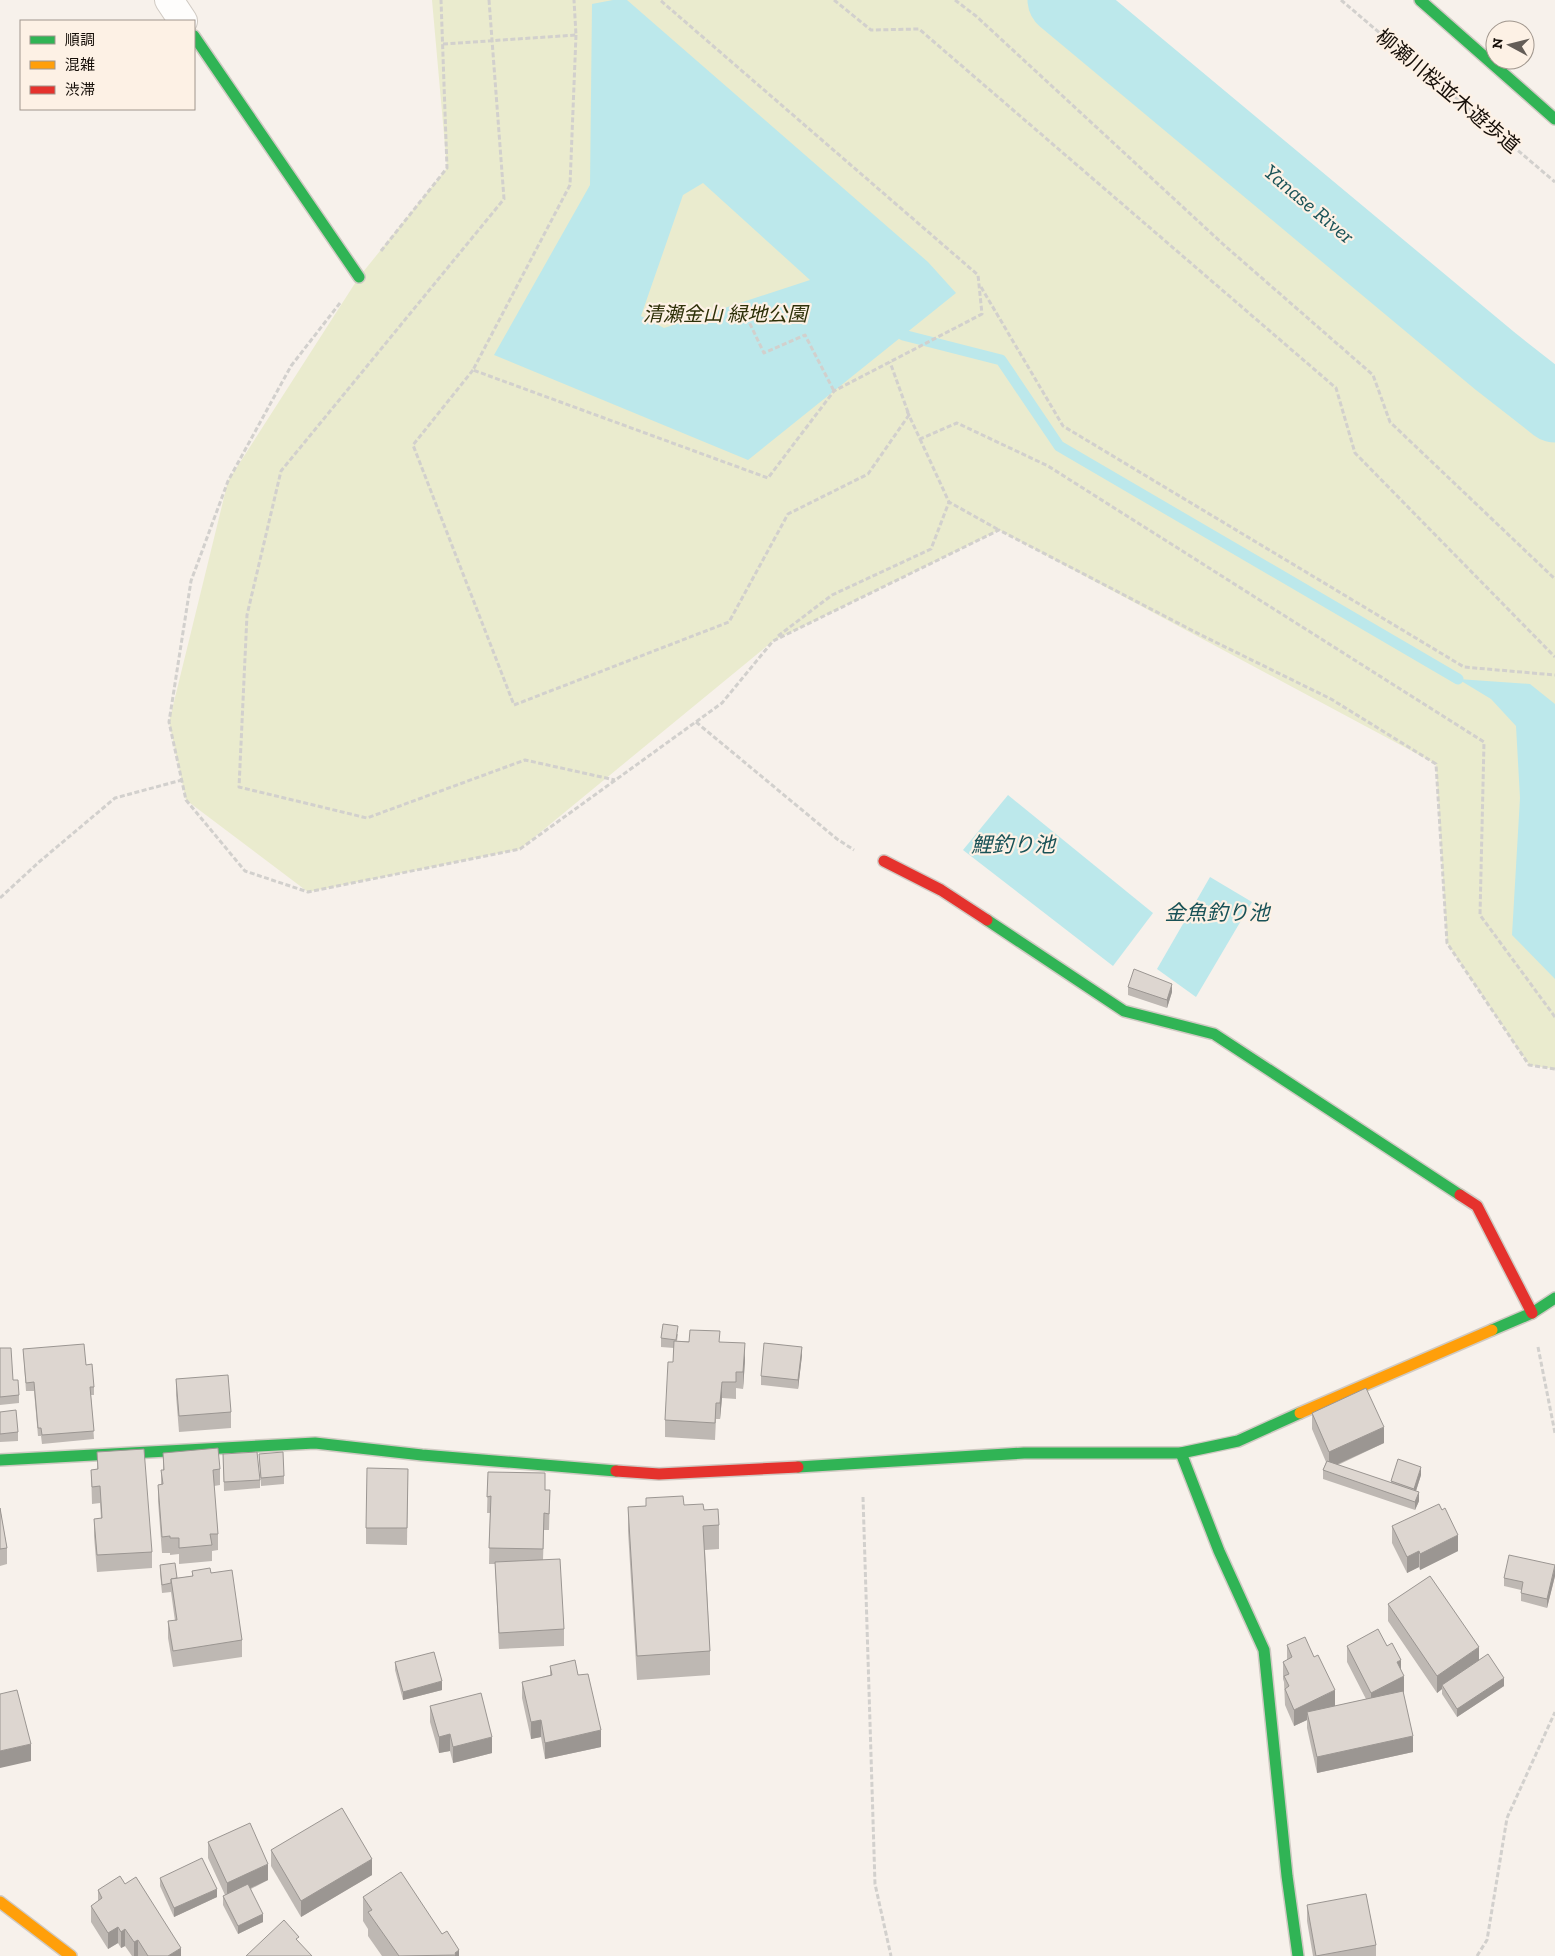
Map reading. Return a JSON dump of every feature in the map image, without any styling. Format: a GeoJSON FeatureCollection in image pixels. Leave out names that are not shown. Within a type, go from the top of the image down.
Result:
{"type":"FeatureCollection","features":[{"type":"Feature","properties":{"kind":"street"},"geometry":{"type":"LineString","coordinates":[[169,0],[182,20]]}},
{"type":"Feature","properties":{"kind":"street"},"geometry":{"type":"LineString","coordinates":[[1420,0],[1555,119]]}},
{"type":"Feature","properties":{"kind":"street"},"geometry":{"type":"LineString","coordinates":[[195,37],[359,277]]}},
{"type":"Feature","properties":{"kind":"street"},"geometry":{"type":"LineString","coordinates":[[884,860],[941,890],[1124,1011],[1214,1034],[1477,1206],[1532,1313]]}},
{"type":"Feature","properties":{"kind":"street"},"geometry":{"type":"LineString","coordinates":[[0,1460],[315,1443],[450,1458],[659,1474],[862,1464],[1024,1453],[1181,1453],[1238,1441],[1532,1313],[1555,1298]]}},
{"type":"Feature","properties":{"kind":"street"},"geometry":{"type":"LineString","coordinates":[[1181,1453],[1219,1551],[1264,1650],[1287,1876],[1298,1956]]}},
{"type":"Feature","properties":{"kind":"street"},"geometry":{"type":"LineString","coordinates":[[0,1902],[70,1956]]}},
{"type":"Feature","properties":{"kind":"path"},"geometry":{"type":"LineString","coordinates":[[441,0],[447,168],[359,277],[291,366],[228,482],[191,581],[169,722],[186,800],[245,871],[308,892],[520,849],[722,703],[773,641],[832,595],[931,549],[948,502]]}},
{"type":"Feature","properties":{"kind":"path"},"geometry":{"type":"LineString","coordinates":[[489,0],[504,199],[281,471],[247,615],[239,787],[367,818],[525,760],[616,780]]}},
{"type":"Feature","properties":{"kind":"path"},"geometry":{"type":"LineString","coordinates":[[574,0],[576,35],[570,185],[473,370],[413,445],[514,705],[729,622],[788,514],[868,474],[909,415],[907,411]]}},
{"type":"Feature","properties":{"kind":"path"},"geometry":{"type":"LineString","coordinates":[[473,370],[768,478],[834,391],[982,314],[978,275],[660,0]]}},
{"type":"Feature","properties":{"kind":"path"},"geometry":{"type":"LineString","coordinates":[[834,0],[871,30],[919,29],[1336,388],[1355,453],[1555,657]]}},
{"type":"Feature","properties":{"kind":"path"},"geometry":{"type":"LineString","coordinates":[[955,0],[976,16],[1224,245],[1373,375],[1390,422],[1555,579]]}},
{"type":"Feature","properties":{"kind":"path","name":"柳瀬川桜並木遊歩道"},"geometry":{"type":"LineString","coordinates":[[1341,0],[1555,182]]}},
{"type":"Feature","properties":{"kind":"path"},"geometry":{"type":"LineString","coordinates":[[443,44],[576,35]]}},
{"type":"Feature","properties":{"kind":"path"},"geometry":{"type":"LineString","coordinates":[[979,284],[1063,426],[1464,667],[1555,675]]}},
{"type":"Feature","properties":{"kind":"path"},"geometry":{"type":"LineString","coordinates":[[740,303],[764,353],[805,334],[834,391]]}},
{"type":"Feature","properties":{"kind":"path"},"geometry":{"type":"LineString","coordinates":[[890,362],[907,411],[948,502],[1201,635],[1331,699],[1436,764],[1447,943],[1529,1065],[1555,1069]]}},
{"type":"Feature","properties":{"kind":"path"},"geometry":{"type":"LineString","coordinates":[[920,439],[957,422],[1048,466],[1484,742],[1480,915],[1555,1017]]}},
{"type":"Feature","properties":{"kind":"path"},"geometry":{"type":"LineString","coordinates":[[773,641],[999,530]]}},
{"type":"Feature","properties":{"kind":"path"},"geometry":{"type":"LineString","coordinates":[[696,722],[837,839],[866,859],[884,860]]}},
{"type":"Feature","properties":{"kind":"path"},"geometry":{"type":"LineString","coordinates":[[0,898],[39,862],[116,798],[182,780]]}},
{"type":"Feature","properties":{"kind":"path"},"geometry":{"type":"LineString","coordinates":[[1532,1313],[1555,1432]]}},
{"type":"Feature","properties":{"kind":"path"},"geometry":{"type":"LineString","coordinates":[[862,1464],[874,1875],[891,1956]]}},
{"type":"Feature","properties":{"kind":"path"},"geometry":{"type":"LineString","coordinates":[[1477,1956],[1488,1940],[1507,1818],[1555,1712]]}},
{"type":"Feature","properties":{"kind":"green space","name":"清瀬金山 緑地公園"},"geometry":{"type":"Polygon","coordinates":[[[432,0],[1075,0],[1555,404],[1555,1069],[1529,1065],[1447,943],[1436,764],[999,530],[773,641],[520,849],[308,892],[186,800],[169,722],[228,481],[359,277],[447,168],[432,0]]]}},
{"type":"Feature","properties":{"kind":"water"},"geometry":{"type":"Polygon","coordinates":[[[613,0],[627,0],[928,262],[956,293],[748,460],[494,355],[590,185],[592,4],[613,0]],[[703,183],[683,195],[641,316],[664,328],[810,280],[703,183]]]}},
{"type":"Feature","properties":{"kind":"water"},"geometry":{"type":"Polygon","coordinates":[[[1458,679],[1530,684],[1555,704],[1555,979],[1512,935],[1520,798],[1516,726],[1491,699],[1458,679]]]}},
{"type":"Feature","properties":{"kind":"water","name":"鯉釣り池"},"geometry":{"type":"Polygon","coordinates":[[[1008,795],[1153,913],[1113,966],[963,850],[1008,795]]]}},
{"type":"Feature","properties":{"kind":"water","name":"金魚釣り池"},"geometry":{"type":"Polygon","coordinates":[[[1210,877],[1252,902],[1196,997],[1157,969],[1210,877]]]}},
{"type":"Feature","properties":{"kind":"building"},"geometry":{"type":"Polygon","coordinates":[[[1134,969],[1172,984],[1167,1000],[1128,987],[1134,969]]]}},
{"type":"Feature","properties":{"kind":"building"},"geometry":{"type":"Polygon","coordinates":[[[663,1324],[678,1326],[676,1340],[661,1338],[663,1324]]]}},
{"type":"Feature","properties":{"kind":"building"},"geometry":{"type":"Polygon","coordinates":[[[690,1330],[720,1331],[719,1342],[745,1343],[743,1372],[736,1372],[736,1382],[722,1382],[720,1403],[716,1403],[715,1423],[665,1420],[668,1362],[673,1362],[674,1341],[689,1342],[690,1330]]]}},
{"type":"Feature","properties":{"kind":"building"},"geometry":{"type":"Polygon","coordinates":[[[764,1343],[802,1347],[798,1380],[761,1376],[764,1343]]]}},
{"type":"Feature","properties":{"kind":"building"},"geometry":{"type":"Polygon","coordinates":[[[84,1344],[86,1365],[92,1364],[94,1387],[90,1387],[94,1431],[42,1435],[41,1428],[38,1428],[34,1382],[26,1383],[23,1349],[84,1344]]]}},
{"type":"Feature","properties":{"kind":"building"},"geometry":{"type":"Polygon","coordinates":[[[0,1348],[11,1348],[13,1380],[18,1380],[19,1395],[0,1397],[0,1348]]]}},
{"type":"Feature","properties":{"kind":"building"},"geometry":{"type":"Polygon","coordinates":[[[228,1375],[231,1412],[179,1416],[176,1379],[228,1375]]]}},
{"type":"Feature","properties":{"kind":"building"},"geometry":{"type":"Polygon","coordinates":[[[1366,1388],[1384,1427],[1329,1452],[1312,1413],[1366,1388]]]}},
{"type":"Feature","properties":{"kind":"building"},"geometry":{"type":"Polygon","coordinates":[[[16,1410],[18,1432],[0,1434],[0,1412],[16,1410]]]}},
{"type":"Feature","properties":{"kind":"building"},"geometry":{"type":"Polygon","coordinates":[[[218,1448],[220,1469],[213,1470],[218,1534],[210,1534],[212,1545],[179,1548],[179,1538],[162,1537],[158,1485],[163,1484],[161,1470],[164,1470],[163,1453],[218,1448]]]}},
{"type":"Feature","properties":{"kind":"building"},"geometry":{"type":"Polygon","coordinates":[[[144,1449],[152,1552],[97,1555],[94,1519],[102,1518],[100,1486],[92,1487],[91,1470],[98,1469],[97,1452],[144,1449]]]}},
{"type":"Feature","properties":{"kind":"building"},"geometry":{"type":"Polygon","coordinates":[[[257,1452],[260,1480],[224,1482],[223,1454],[257,1452]]]}},
{"type":"Feature","properties":{"kind":"building"},"geometry":{"type":"Polygon","coordinates":[[[283,1452],[284,1476],[261,1478],[259,1454],[283,1452]]]}},
{"type":"Feature","properties":{"kind":"building"},"geometry":{"type":"Polygon","coordinates":[[[1398,1459],[1421,1467],[1414,1489],[1391,1481],[1398,1459]]]}},
{"type":"Feature","properties":{"kind":"building"},"geometry":{"type":"Polygon","coordinates":[[[1327,1461],[1419,1492],[1415,1502],[1323,1470],[1327,1461]]]}},
{"type":"Feature","properties":{"kind":"building"},"geometry":{"type":"Polygon","coordinates":[[[367,1468],[408,1469],[407,1528],[366,1528],[367,1468]]]}},
{"type":"Feature","properties":{"kind":"building"},"geometry":{"type":"Polygon","coordinates":[[[488,1472],[545,1473],[545,1490],[550,1490],[549,1514],[544,1513],[543,1549],[489,1548],[491,1496],[487,1497],[488,1472]]]}},
{"type":"Feature","properties":{"kind":"building"},"geometry":{"type":"Polygon","coordinates":[[[683,1496],[684,1505],[703,1504],[704,1510],[718,1509],[719,1525],[703,1526],[710,1651],[637,1656],[628,1507],[646,1506],[646,1498],[683,1496]]]}},
{"type":"Feature","properties":{"kind":"building"},"geometry":{"type":"Polygon","coordinates":[[[1439,1504],[1442,1510],[1445,1508],[1458,1535],[1420,1554],[1419,1551],[1407,1557],[1392,1526],[1439,1504]]]}},
{"type":"Feature","properties":{"kind":"building"},"geometry":{"type":"Polygon","coordinates":[[[0,1508],[7,1548],[0,1549],[0,1508]]]}},
{"type":"Feature","properties":{"kind":"building"},"geometry":{"type":"Polygon","coordinates":[[[1509,1555],[1555,1565],[1547,1599],[1521,1593],[1523,1582],[1504,1578],[1509,1555]]]}},
{"type":"Feature","properties":{"kind":"building"},"geometry":{"type":"Polygon","coordinates":[[[560,1559],[564,1629],[499,1633],[495,1562],[560,1559]]]}},
{"type":"Feature","properties":{"kind":"building"},"geometry":{"type":"Polygon","coordinates":[[[175,1563],[177,1578],[171,1579],[171,1583],[162,1585],[160,1565],[175,1563]]]}},
{"type":"Feature","properties":{"kind":"building"},"geometry":{"type":"Polygon","coordinates":[[[210,1568],[211,1573],[232,1570],[242,1640],[173,1651],[168,1621],[177,1620],[171,1579],[193,1576],[192,1571],[210,1568]]]}},
{"type":"Feature","properties":{"kind":"building"},"geometry":{"type":"Polygon","coordinates":[[[1430,1576],[1479,1647],[1437,1676],[1388,1604],[1430,1576]]]}},
{"type":"Feature","properties":{"kind":"building"},"geometry":{"type":"Polygon","coordinates":[[[1378,1629],[1387,1646],[1392,1643],[1401,1660],[1397,1662],[1404,1676],[1371,1693],[1347,1646],[1378,1629]]]}},
{"type":"Feature","properties":{"kind":"building"},"geometry":{"type":"Polygon","coordinates":[[[1305,1637],[1314,1657],[1318,1655],[1335,1690],[1294,1710],[1285,1689],[1289,1686],[1284,1676],[1289,1674],[1283,1662],[1292,1657],[1287,1645],[1305,1637]]]}},
{"type":"Feature","properties":{"kind":"building"},"geometry":{"type":"Polygon","coordinates":[[[434,1652],[442,1681],[403,1692],[395,1662],[434,1652]]]}},
{"type":"Feature","properties":{"kind":"building"},"geometry":{"type":"Polygon","coordinates":[[[1488,1654],[1504,1678],[1457,1709],[1442,1685],[1488,1654]]]}},
{"type":"Feature","properties":{"kind":"building"},"geometry":{"type":"Polygon","coordinates":[[[575,1660],[578,1675],[588,1674],[601,1730],[545,1743],[541,1720],[531,1722],[522,1682],[552,1675],[550,1666],[575,1660]]]}},
{"type":"Feature","properties":{"kind":"building"},"geometry":{"type":"Polygon","coordinates":[[[17,1690],[31,1744],[0,1751],[0,1694],[17,1690]]]}},
{"type":"Feature","properties":{"kind":"building"},"geometry":{"type":"Polygon","coordinates":[[[1403,1691],[1413,1736],[1317,1757],[1307,1712],[1403,1691]]]}},
{"type":"Feature","properties":{"kind":"building"},"geometry":{"type":"Polygon","coordinates":[[[481,1693],[492,1737],[453,1747],[450,1734],[439,1737],[430,1706],[481,1693]]]}},
{"type":"Feature","properties":{"kind":"building"},"geometry":{"type":"Polygon","coordinates":[[[342,1808],[372,1859],[301,1901],[271,1850],[342,1808]]]}},
{"type":"Feature","properties":{"kind":"building"},"geometry":{"type":"Polygon","coordinates":[[[250,1823],[268,1864],[227,1883],[208,1842],[250,1823]]]}},
{"type":"Feature","properties":{"kind":"building"},"geometry":{"type":"Polygon","coordinates":[[[202,1858],[217,1889],[174,1908],[160,1878],[202,1858]]]}},
{"type":"Feature","properties":{"kind":"building"},"geometry":{"type":"Polygon","coordinates":[[[401,1872],[442,1934],[447,1931],[459,1950],[455,1953],[456,1955],[399,1956],[368,1912],[372,1910],[363,1897],[401,1872]]]}},
{"type":"Feature","properties":{"kind":"building"},"geometry":{"type":"Polygon","coordinates":[[[120,1876],[125,1884],[136,1877],[181,1948],[168,1956],[148,1956],[138,1940],[134,1942],[125,1929],[121,1932],[118,1927],[108,1933],[91,1906],[102,1898],[98,1890],[120,1876]]]}},
{"type":"Feature","properties":{"kind":"building"},"geometry":{"type":"Polygon","coordinates":[[[248,1884],[263,1914],[238,1926],[223,1896],[248,1884]]]}},
{"type":"Feature","properties":{"kind":"building"},"geometry":{"type":"Polygon","coordinates":[[[1366,1894],[1376,1945],[1316,1956],[1307,1905],[1366,1894]]]}},
{"type":"Feature","properties":{"kind":"building"},"geometry":{"type":"Polygon","coordinates":[[[284,1920],[299,1937],[296,1939],[312,1956],[246,1956],[284,1920]]]}},
{"type":"Feature","properties":{"kind":"waterway","name":"Yanase River"},"geometry":{"type":"LineString","coordinates":[[1062,0],[1495,361],[1555,408]]}},
{"type":"Feature","properties":{"kind":"waterway"},"geometry":{"type":"LineString","coordinates":[[903,335],[1001,360],[1059,446],[1458,679]]}},
{"type":"Feature","properties":{"kind":"traffic: fast"},"geometry":{"type":"LineString","coordinates":[[1420,0],[1555,119]]}},
{"type":"Feature","properties":{"kind":"traffic: fast"},"geometry":{"type":"LineString","coordinates":[[195,37],[359,277]]}},
{"type":"Feature","properties":{"kind":"traffic: fast"},"geometry":{"type":"LineString","coordinates":[[987,920],[1124,1011],[1214,1034],[1460,1195]]}},
{"type":"Feature","properties":{"kind":"traffic: fast"},"geometry":{"type":"LineString","coordinates":[[1492,1330],[1532,1313],[1555,1298]]}},
{"type":"Feature","properties":{"kind":"traffic: fast"},"geometry":{"type":"LineString","coordinates":[[798,1467],[1024,1453],[1181,1453],[1238,1441],[1300,1413]]}},
{"type":"Feature","properties":{"kind":"traffic: fast"},"geometry":{"type":"LineString","coordinates":[[0,1460],[315,1443],[422,1455],[616,1471]]}},
{"type":"Feature","properties":{"kind":"traffic: fast"},"geometry":{"type":"LineString","coordinates":[[1181,1453],[1219,1551],[1264,1650],[1287,1876],[1298,1956]]}},
{"type":"Feature","properties":{"kind":"traffic: slow"},"geometry":{"type":"LineString","coordinates":[[1300,1413],[1492,1330]]}},
{"type":"Feature","properties":{"kind":"traffic: slow"},"geometry":{"type":"LineString","coordinates":[[0,1902],[71,1956]]}},
{"type":"Feature","properties":{"kind":"traffic: jam"},"geometry":{"type":"LineString","coordinates":[[884,861],[941,890],[987,920]]}},
{"type":"Feature","properties":{"kind":"traffic: jam"},"geometry":{"type":"LineString","coordinates":[[1460,1195],[1477,1206],[1532,1313]]}},
{"type":"Feature","properties":{"kind":"traffic: jam"},"geometry":{"type":"LineString","coordinates":[[616,1471],[659,1474],[798,1467]]}}]}
